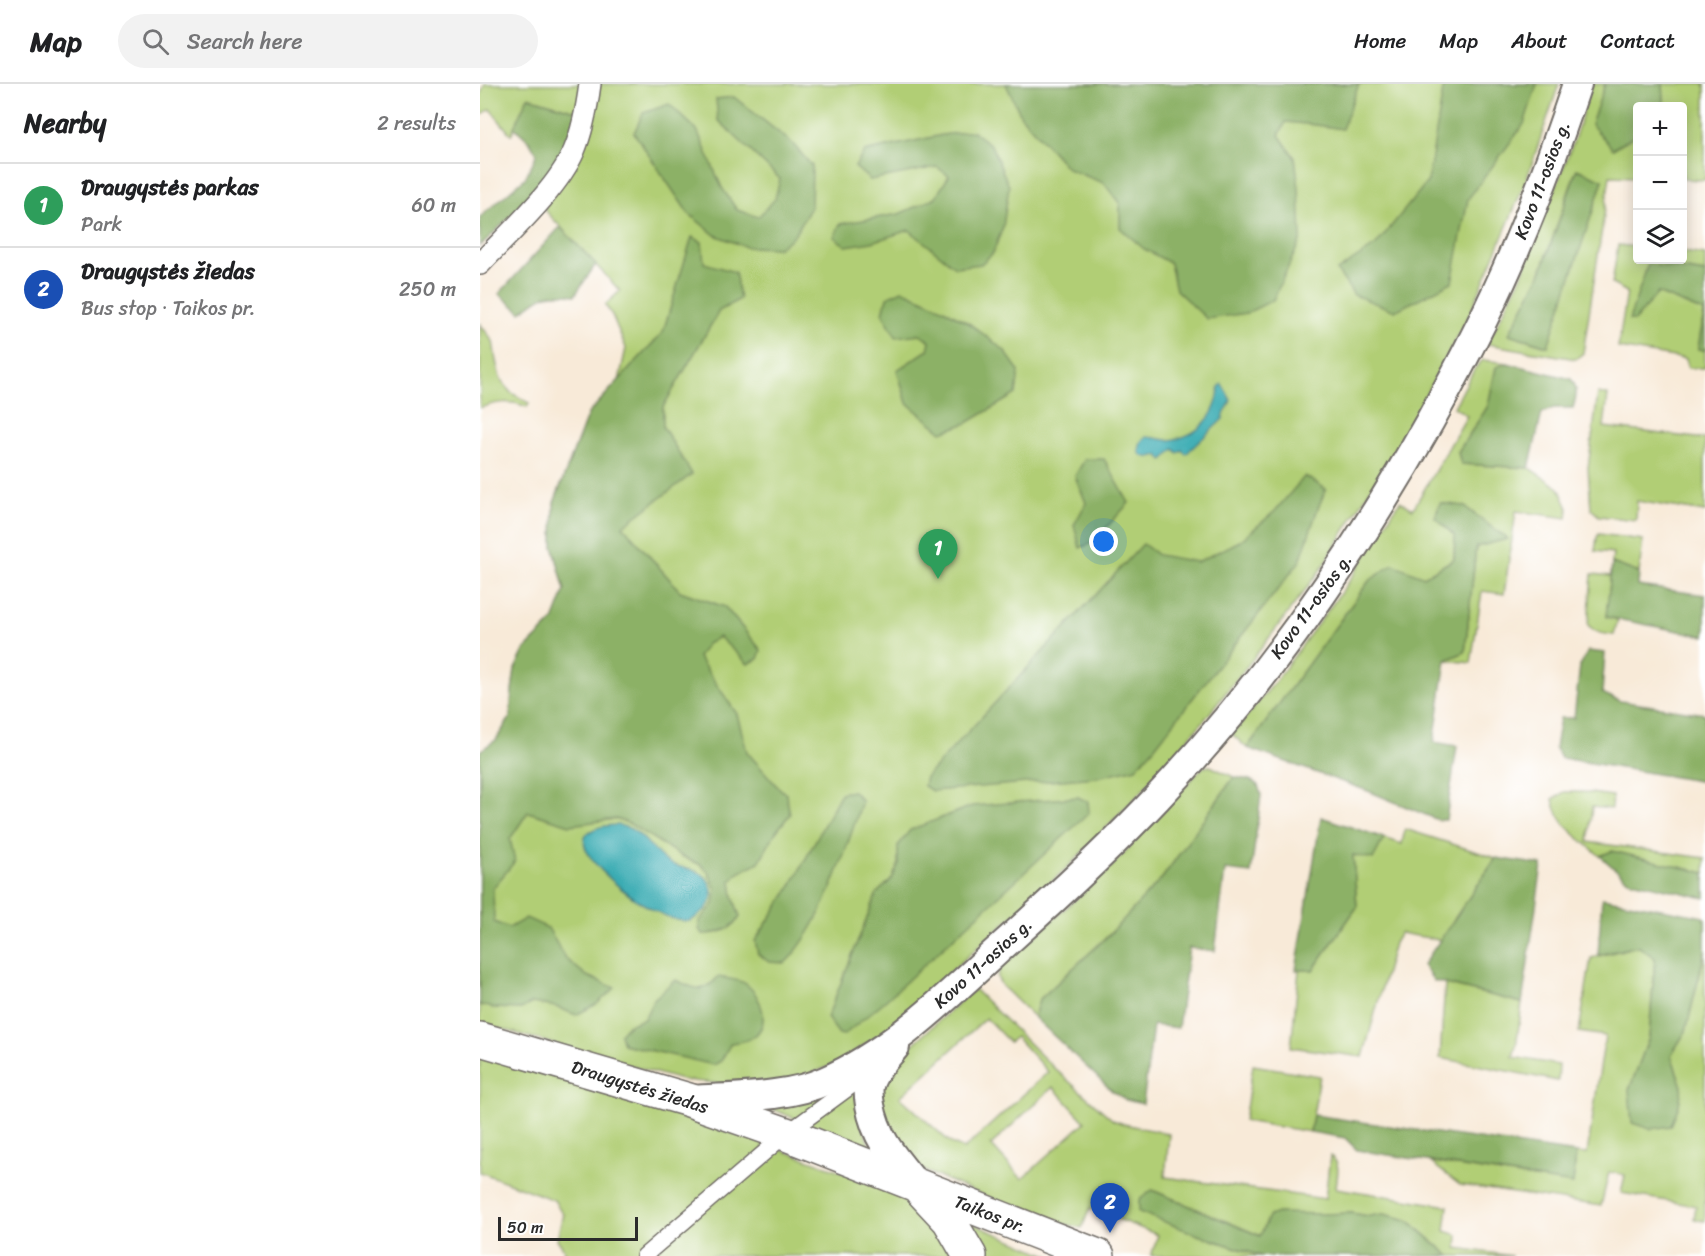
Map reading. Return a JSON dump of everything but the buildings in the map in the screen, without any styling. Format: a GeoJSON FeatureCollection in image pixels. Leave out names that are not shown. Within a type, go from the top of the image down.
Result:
{"type":"FeatureCollection","features":[{"type":"Feature","properties":{"kind":"main road","name":"Kovo 11-osios g."},"geometry":{"type":"LineString","coordinates":[[856,1080],[876,1070],[907,1031],[1057,897],[1158,797],[1248,693],[1315,603],[1393,484],[1472,344],[1521,237],[1554,154],[1577,84]]}},
{"type":"Feature","properties":{"kind":"main road","name":"Draugystės žiedas"},"geometry":{"type":"LineString","coordinates":[[480,1039],[689,1100],[786,1134],[916,1185],[949,1220],[970,1256]]}},
{"type":"Feature","properties":{"kind":"main road"},"geometry":{"type":"LineString","coordinates":[[689,1100],[787,1092],[824,1082],[856,1080],[887,1150],[916,1185]]}},
{"type":"Feature","properties":{"kind":"main road","name":"Taikos pr."},"geometry":{"type":"LineString","coordinates":[[916,1185],[1098,1256]]}},
{"type":"Feature","properties":{"kind":"street"},"geometry":{"type":"LineString","coordinates":[[480,264],[560,174],[573,151],[585,115],[590,84]]}},
{"type":"Feature","properties":{"kind":"street","name":"Kovo 11-osios g."},"geometry":{"type":"LineString","coordinates":[[644,1256],[786,1134],[856,1080]]}},
{"type":"Feature","properties":{"kind":"green space"},"geometry":{"type":"Polygon","coordinates":[[[485,84],[583,84],[579,112],[528,97],[511,135],[490,109],[480,116],[480,96],[485,84]]]}},
{"type":"Feature","properties":{"kind":"green space"},"geometry":{"type":"Polygon","coordinates":[[[600,84],[1559,84],[1526,181],[1469,316],[1403,436],[1322,568],[1256,655],[1202,723],[1142,791],[1070,865],[880,1035],[836,1064],[791,1081],[725,1084],[681,1080],[480,1023],[480,751],[496,740],[510,718],[515,670],[525,649],[554,620],[565,590],[553,546],[554,503],[588,414],[619,381],[626,348],[612,315],[605,305],[620,291],[544,209],[600,84]]]}},
{"type":"Feature","properties":{"kind":"green space"},"geometry":{"type":"Polygon","coordinates":[[[1006,84],[1359,84],[1342,129],[1286,122],[1279,135],[1295,158],[1301,239],[1273,300],[1247,313],[1207,319],[1176,290],[1170,263],[1144,249],[1120,228],[1120,204],[1104,183],[1068,169],[1021,116],[1006,84]]]}},
{"type":"Feature","properties":{"kind":"green space"},"geometry":{"type":"Polygon","coordinates":[[[1444,84],[1537,84],[1524,124],[1468,199],[1452,282],[1395,311],[1354,295],[1337,271],[1376,245],[1428,181],[1444,84]]]}},
{"type":"Feature","properties":{"kind":"green space"},"geometry":{"type":"Polygon","coordinates":[[[1592,84],[1605,84],[1592,124],[1633,136],[1633,177],[1610,176],[1583,353],[1576,359],[1487,344],[1521,277],[1574,140],[1592,84]],[[1576,170],[1540,275],[1509,334],[1547,346],[1603,180],[1576,170]]]}},
{"type":"Feature","properties":{"kind":"green space"},"geometry":{"type":"Polygon","coordinates":[[[1605,84],[1663,84],[1664,102],[1633,102],[1633,137],[1613,149],[1591,124],[1605,84]]]}},
{"type":"Feature","properties":{"kind":"green space"},"geometry":{"type":"Polygon","coordinates":[[[1663,84],[1705,84],[1705,180],[1687,179],[1687,102],[1664,102],[1663,84]]]}},
{"type":"Feature","properties":{"kind":"green space"},"geometry":{"type":"Polygon","coordinates":[[[528,97],[579,112],[566,143],[537,187],[480,246],[480,217],[525,178],[537,154],[530,142],[514,127],[528,97]]]}},
{"type":"Feature","properties":{"kind":"green space"},"geometry":{"type":"Polygon","coordinates":[[[734,97],[792,143],[812,166],[811,207],[794,236],[778,248],[746,247],[715,235],[688,213],[634,133],[643,113],[669,104],[697,130],[722,188],[737,210],[758,217],[775,199],[780,179],[718,120],[716,99],[734,97]]]}},
{"type":"Feature","properties":{"kind":"green space"},"geometry":{"type":"Polygon","coordinates":[[[972,131],[991,145],[1009,186],[1003,227],[993,253],[981,264],[955,267],[909,230],[872,242],[846,246],[834,237],[840,224],[899,214],[935,198],[949,176],[937,167],[870,180],[855,167],[864,152],[972,131]]]}},
{"type":"Feature","properties":{"kind":"green space"},"geometry":{"type":"Polygon","coordinates":[[[1577,169],[1603,180],[1548,346],[1509,334],[1540,275],[1577,169]]]}},
{"type":"Feature","properties":{"kind":"green space"},"geometry":{"type":"Polygon","coordinates":[[[560,227],[596,264],[575,295],[551,294],[534,302],[521,312],[499,294],[560,227]]]}},
{"type":"Feature","properties":{"kind":"green space"},"geometry":{"type":"Polygon","coordinates":[[[692,237],[702,242],[704,263],[735,272],[740,299],[719,311],[663,407],[663,427],[692,474],[623,526],[680,591],[725,607],[761,650],[758,659],[748,664],[719,637],[707,644],[698,657],[737,714],[747,752],[786,794],[790,814],[776,832],[759,862],[737,874],[731,881],[740,917],[724,930],[703,934],[699,929],[699,921],[714,904],[716,890],[708,872],[701,865],[681,856],[630,824],[616,819],[570,825],[528,812],[510,839],[515,861],[493,888],[494,922],[509,928],[526,918],[548,928],[565,958],[587,976],[615,988],[597,1004],[576,1015],[556,1007],[532,1003],[521,1009],[480,1005],[480,751],[496,740],[510,718],[515,669],[525,649],[553,621],[565,590],[553,546],[554,503],[588,414],[663,332],[692,237]]]}},
{"type":"Feature","properties":{"kind":"green space"},"geometry":{"type":"Polygon","coordinates":[[[1618,245],[1633,247],[1633,264],[1648,264],[1634,320],[1657,293],[1704,312],[1698,349],[1705,350],[1705,368],[1688,368],[1686,359],[1618,348],[1627,292],[1612,284],[1618,245]]]}},
{"type":"Feature","properties":{"kind":"green space"},"geometry":{"type":"Polygon","coordinates":[[[1687,253],[1705,255],[1705,273],[1648,264],[1687,264],[1687,253]]]}},
{"type":"Feature","properties":{"kind":"green space"},"geometry":{"type":"Polygon","coordinates":[[[1648,264],[1705,273],[1705,350],[1698,350],[1704,312],[1658,293],[1634,321],[1629,320],[1648,264]]]}},
{"type":"Feature","properties":{"kind":"green space"},"geometry":{"type":"Polygon","coordinates":[[[902,290],[970,324],[1004,350],[1019,371],[1016,394],[967,423],[942,432],[907,403],[897,370],[928,350],[930,341],[920,334],[896,337],[883,314],[887,297],[902,290]]]}},
{"type":"Feature","properties":{"kind":"green space"},"geometry":{"type":"Polygon","coordinates":[[[480,324],[493,341],[500,378],[510,392],[529,403],[527,407],[515,403],[504,403],[480,408],[480,324]]]}},
{"type":"Feature","properties":{"kind":"green space"},"geometry":{"type":"Polygon","coordinates":[[[1483,360],[1507,363],[1496,368],[1488,406],[1458,452],[1461,464],[1529,468],[1559,488],[1568,508],[1567,518],[1516,511],[1504,594],[1482,591],[1471,663],[1446,660],[1465,652],[1476,547],[1507,539],[1464,506],[1435,517],[1455,536],[1454,559],[1424,577],[1369,581],[1247,748],[1232,734],[1275,682],[1350,580],[1400,501],[1413,509],[1467,416],[1454,407],[1475,368],[1483,360]]]}},
{"type":"Feature","properties":{"kind":"green space"},"geometry":{"type":"Polygon","coordinates":[[[1507,363],[1571,379],[1576,390],[1573,408],[1554,408],[1542,413],[1529,468],[1461,464],[1458,452],[1488,406],[1496,367],[1507,363]]]}},
{"type":"Feature","properties":{"kind":"green space"},"geometry":{"type":"Polygon","coordinates":[[[1598,393],[1608,395],[1604,427],[1705,439],[1705,512],[1637,501],[1636,520],[1599,516],[1591,509],[1588,468],[1598,393]]]}},
{"type":"Feature","properties":{"kind":"green space"},"geometry":{"type":"Polygon","coordinates":[[[1085,459],[1104,459],[1129,503],[1092,543],[1080,548],[1074,525],[1086,503],[1075,476],[1085,459]]]}},
{"type":"Feature","properties":{"kind":"green space"},"geometry":{"type":"Polygon","coordinates":[[[1305,476],[1326,489],[1300,561],[1136,768],[1097,777],[932,791],[924,786],[926,777],[1143,544],[1158,555],[1197,562],[1240,541],[1275,511],[1305,476]]]}},
{"type":"Feature","properties":{"kind":"green space"},"geometry":{"type":"Polygon","coordinates":[[[1440,503],[1464,506],[1508,539],[1476,547],[1465,652],[1446,660],[1434,742],[1457,746],[1446,820],[1438,820],[1368,791],[1247,748],[1369,581],[1393,564],[1424,577],[1454,559],[1455,536],[1435,517],[1440,503]]]}},
{"type":"Feature","properties":{"kind":"green space"},"geometry":{"type":"Polygon","coordinates":[[[1599,534],[1643,540],[1639,573],[1612,563],[1613,553],[1595,551],[1599,534]]]}},
{"type":"Feature","properties":{"kind":"green space"},"geometry":{"type":"Polygon","coordinates":[[[1612,563],[1639,573],[1638,586],[1705,595],[1705,636],[1606,617],[1612,563]]]}},
{"type":"Feature","properties":{"kind":"green space"},"geometry":{"type":"Polygon","coordinates":[[[1592,574],[1611,576],[1606,617],[1618,620],[1614,635],[1600,633],[1588,625],[1592,574]]]}},
{"type":"Feature","properties":{"kind":"green space"},"geometry":{"type":"Polygon","coordinates":[[[1588,651],[1605,653],[1602,693],[1620,701],[1705,714],[1705,782],[1561,758],[1555,748],[1560,718],[1574,718],[1580,666],[1588,651]]]}},
{"type":"Feature","properties":{"kind":"green space"},"geometry":{"type":"Polygon","coordinates":[[[1210,766],[1234,777],[1163,877],[1110,934],[1039,1000],[1034,1017],[1002,986],[997,977],[1001,967],[1112,866],[1203,767],[1210,766]]]}},
{"type":"Feature","properties":{"kind":"green space"},"geometry":{"type":"Polygon","coordinates":[[[1234,777],[1250,780],[1258,785],[1261,795],[1251,873],[1225,870],[1215,951],[1189,948],[1178,1028],[1153,1025],[1143,1104],[1126,1100],[1112,1091],[1034,1017],[1039,1000],[1110,934],[1163,877],[1234,777]]]}},
{"type":"Feature","properties":{"kind":"green space"},"geometry":{"type":"Polygon","coordinates":[[[853,791],[862,801],[840,865],[821,909],[798,948],[785,963],[769,962],[758,954],[755,941],[791,886],[841,793],[853,791]]]}},
{"type":"Feature","properties":{"kind":"green space"},"geometry":{"type":"Polygon","coordinates":[[[1564,792],[1612,796],[1611,809],[1592,807],[1588,842],[1705,858],[1705,873],[1612,851],[1600,856],[1571,831],[1560,817],[1553,799],[1564,792]]]}},
{"type":"Feature","properties":{"kind":"green space"},"geometry":{"type":"Polygon","coordinates":[[[1078,797],[1088,802],[1089,813],[885,1001],[844,1035],[839,1034],[827,1018],[877,893],[892,879],[898,865],[898,846],[910,830],[972,806],[1078,797]]]}},
{"type":"Feature","properties":{"kind":"green space"},"geometry":{"type":"Polygon","coordinates":[[[1321,817],[1384,838],[1373,859],[1353,855],[1357,907],[1313,970],[1296,970],[1321,817]]]}},
{"type":"Feature","properties":{"kind":"green space"},"geometry":{"type":"Polygon","coordinates":[[[1405,829],[1496,858],[1440,940],[1400,933],[1394,943],[1363,1057],[1291,1047],[1299,970],[1313,970],[1357,907],[1353,855],[1373,858],[1384,838],[1402,844],[1405,829]]]}},
{"type":"Feature","properties":{"kind":"green space"},"geometry":{"type":"Polygon","coordinates":[[[1612,851],[1705,873],[1705,898],[1628,880],[1600,856],[1612,851]]]}},
{"type":"Feature","properties":{"kind":"green space"},"geometry":{"type":"Polygon","coordinates":[[[1496,858],[1542,865],[1522,1003],[1434,981],[1423,965],[1496,858]]]}},
{"type":"Feature","properties":{"kind":"green space"},"geometry":{"type":"Polygon","coordinates":[[[1602,898],[1705,917],[1705,951],[1686,1031],[1671,1055],[1682,1087],[1679,1105],[1671,1126],[1650,1129],[1632,1123],[1629,1090],[1649,1038],[1655,958],[1638,946],[1598,955],[1602,898]]]}},
{"type":"Feature","properties":{"kind":"green space"},"geometry":{"type":"Polygon","coordinates":[[[1638,946],[1655,958],[1649,1038],[1629,1090],[1682,1087],[1671,1055],[1686,1031],[1705,951],[1705,1221],[1694,1219],[1696,1206],[1621,1193],[1625,1175],[1609,1172],[1601,1206],[1460,1185],[1430,1162],[1573,1184],[1576,1153],[1587,1154],[1605,1036],[1579,1032],[1591,958],[1638,946]]]}},
{"type":"Feature","properties":{"kind":"green space"},"geometry":{"type":"Polygon","coordinates":[[[718,977],[746,984],[760,1003],[763,1018],[759,1031],[748,1040],[731,1043],[721,1061],[714,1065],[623,1044],[620,1034],[628,1025],[644,1019],[654,999],[675,980],[698,989],[707,987],[718,977]]]}},
{"type":"Feature","properties":{"kind":"green space"},"geometry":{"type":"Polygon","coordinates":[[[1445,984],[1522,1003],[1513,1057],[1559,1065],[1558,1081],[1440,1058],[1445,984]]]}},
{"type":"Feature","properties":{"kind":"green space"},"geometry":{"type":"Polygon","coordinates":[[[974,989],[1055,1069],[1113,1120],[1169,1134],[1165,1177],[1325,1199],[1330,1156],[1337,1166],[1336,1188],[1448,1206],[1445,1231],[1458,1235],[1457,1248],[1512,1256],[1450,1256],[1408,1220],[1384,1214],[1368,1216],[1352,1213],[1269,1217],[1261,1236],[1152,1190],[1198,1235],[1261,1256],[1151,1256],[1158,1235],[1090,1208],[1082,1228],[1040,1219],[918,1168],[899,1151],[878,1097],[891,1064],[974,989]],[[986,1018],[900,1097],[951,1143],[964,1149],[1048,1072],[1016,1037],[1009,1042],[986,1018]],[[1053,1087],[991,1145],[1022,1179],[1085,1122],[1053,1087]]]}},
{"type":"Feature","properties":{"kind":"green space"},"geometry":{"type":"Polygon","coordinates":[[[480,1050],[756,1141],[894,1191],[928,1219],[953,1256],[559,1256],[565,1251],[557,1239],[563,1214],[554,1200],[480,1172],[480,1050]]]}},
{"type":"Feature","properties":{"kind":"green space"},"geometry":{"type":"Polygon","coordinates":[[[1253,1065],[1320,1076],[1310,1132],[1244,1121],[1253,1065]]]}},
{"type":"Feature","properties":{"kind":"green space"},"geometry":{"type":"Polygon","coordinates":[[[858,1090],[859,1115],[871,1150],[772,1109],[772,1106],[858,1090]]]}},
{"type":"Feature","properties":{"kind":"green space"},"geometry":{"type":"Polygon","coordinates":[[[1313,1115],[1576,1153],[1573,1184],[1357,1150],[1345,1138],[1310,1132],[1313,1115]]]}},
{"type":"Feature","properties":{"kind":"green space"},"geometry":{"type":"Polygon","coordinates":[[[1152,1190],[1260,1236],[1269,1216],[1278,1213],[1352,1213],[1368,1216],[1384,1214],[1407,1220],[1450,1256],[1261,1256],[1139,1212],[1139,1200],[1152,1190]]]}},
{"type":"Feature","properties":{"kind":"green space"},"geometry":{"type":"Polygon","coordinates":[[[971,1223],[1050,1256],[986,1256],[971,1223]]]}},
{"type":"Feature","properties":{"kind":"water"},"geometry":{"type":"Polygon","coordinates":[[[1222,384],[1231,400],[1223,419],[1186,454],[1182,450],[1178,453],[1174,449],[1163,460],[1158,455],[1148,457],[1139,452],[1140,445],[1146,437],[1169,440],[1197,429],[1215,407],[1219,387],[1222,384]]]}},
{"type":"Feature","properties":{"kind":"water"},"geometry":{"type":"Polygon","coordinates":[[[618,825],[636,832],[669,863],[696,871],[706,877],[711,887],[712,897],[706,909],[690,921],[675,920],[640,902],[621,889],[602,871],[588,854],[584,840],[590,831],[618,825]]]}},
{"type":"Feature","properties":{"kind":"place","name":"Draugystės parkas"},"geometry":{"type":"Point","coordinates":[938,579]}},
{"type":"Feature","properties":{"kind":"place","name":"Draugystės žiedas"},"geometry":{"type":"Point","coordinates":[1110,1233]}}]}
